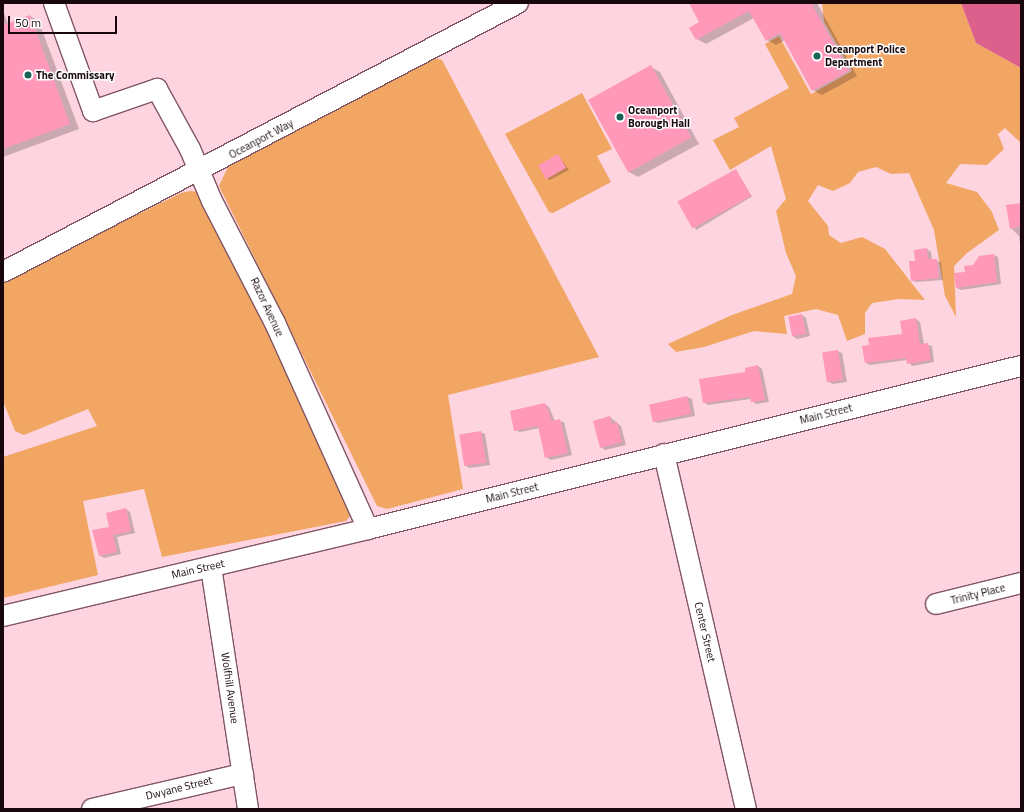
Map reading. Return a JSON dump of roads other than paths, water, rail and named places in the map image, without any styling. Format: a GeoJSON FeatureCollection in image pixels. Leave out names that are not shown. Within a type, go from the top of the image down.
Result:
{"type":"FeatureCollection","features":[{"type":"Feature","properties":{"kind":"street","name":"Razor Avenue"},"geometry":{"type":"LineString","coordinates":[[54,3],[93,111],[157,89],[190,149],[198,172],[275,323],[368,530]]}},
{"type":"Feature","properties":{"kind":"street","name":"Oceanport Way"},"geometry":{"type":"LineString","coordinates":[[3,272],[198,172],[518,3]]}},
{"type":"Feature","properties":{"kind":"street","name":"Main Street"},"geometry":{"type":"LineString","coordinates":[[3,616],[368,530],[664,454],[1021,366]]}},
{"type":"Feature","properties":{"kind":"street","name":"Center Street"},"geometry":{"type":"LineString","coordinates":[[664,454],[746,809]]}},
{"type":"Feature","properties":{"kind":"street","name":"Wolfhill Avenue"},"geometry":{"type":"LineString","coordinates":[[211,567],[248,809]]}},
{"type":"Feature","properties":{"kind":"street","name":"Trinity Place"},"geometry":{"type":"LineString","coordinates":[[936,604],[1021,583]]}},
{"type":"Feature","properties":{"kind":"street","name":"Dwyane Street"},"geometry":{"type":"LineString","coordinates":[[92,809],[243,774]]}},
{"type":"Feature","properties":{"kind":"place","name":"Oceanport Police Department"},"geometry":{"type":"Point","coordinates":[817,56]}},
{"type":"Feature","properties":{"kind":"place","name":"The Commissary"},"geometry":{"type":"Point","coordinates":[28,75]}},
{"type":"Feature","properties":{"kind":"place","name":"Oceanport Borough Hall"},"geometry":{"type":"Point","coordinates":[620,117]}}]}
